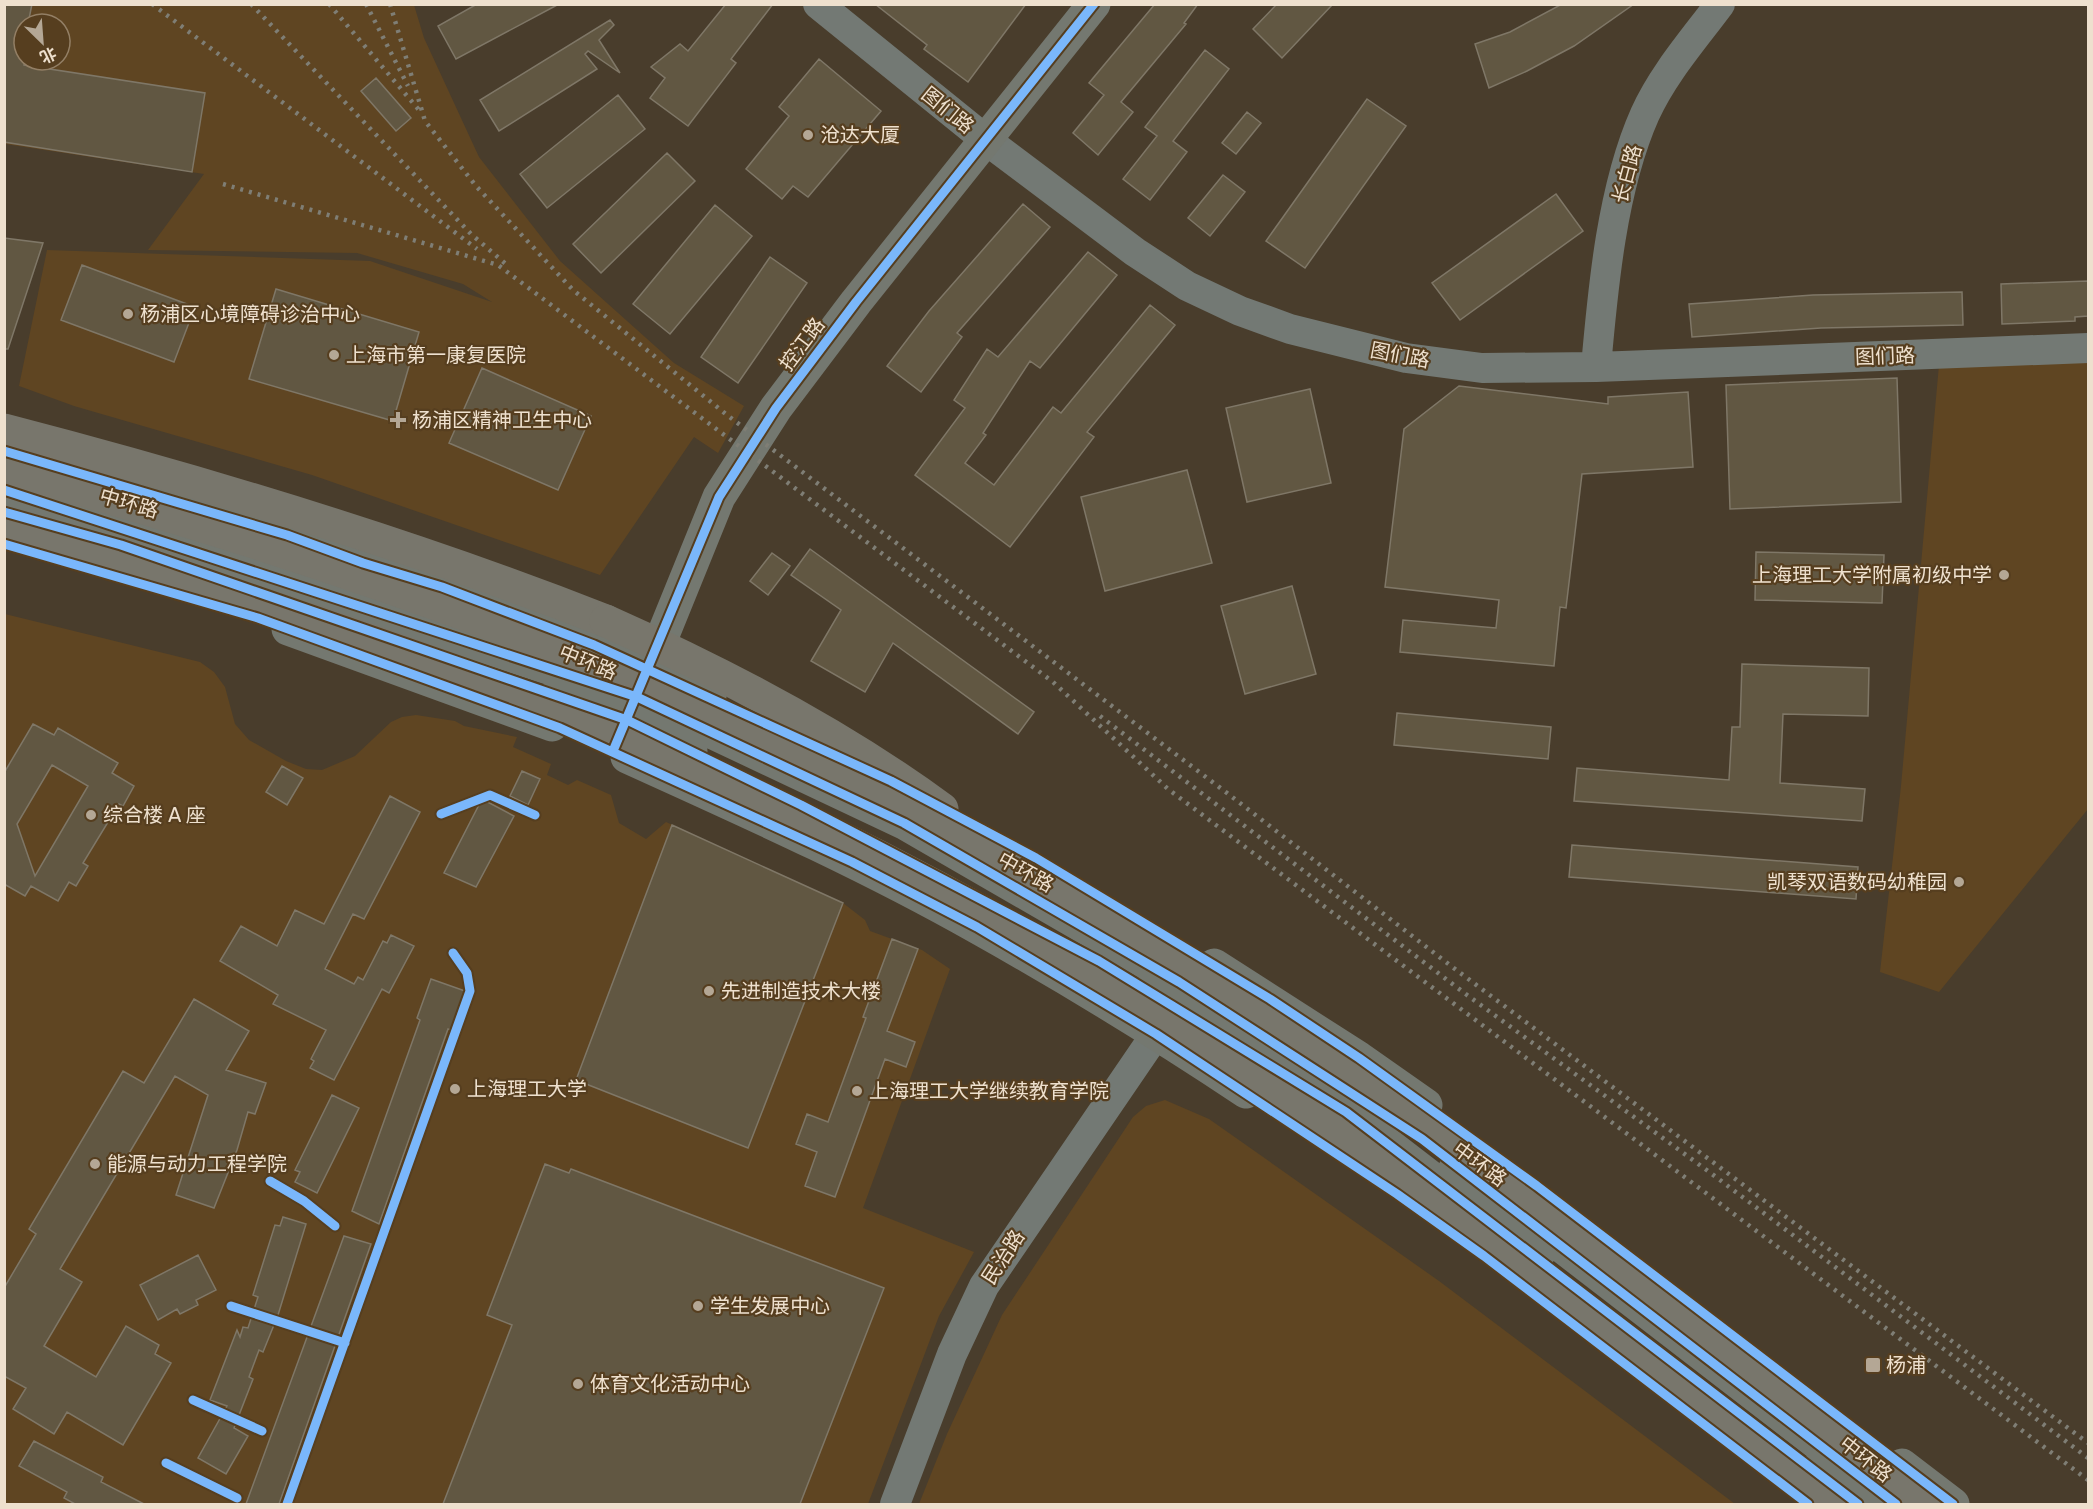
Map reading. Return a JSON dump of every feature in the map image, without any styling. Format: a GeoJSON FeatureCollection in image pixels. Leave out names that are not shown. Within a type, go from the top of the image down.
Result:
{"type":"FeatureCollection","features":[{"type":"Feature","properties":{"kind":"highway"},"geometry":{"type":"LineString","coordinates":[[4,430],[113,459],[378,538],[606,621],[694,661],[876,763],[1028,873]]}},
{"type":"Feature","properties":{"kind":"highway","name":"中环路"},"geometry":{"type":"LineString","coordinates":[[4,468],[124,501],[292,554],[435,602],[577,657],[738,726],[884,797],[1028,873],[1251,1008],[1439,1135],[1926,1504]]}},
{"type":"Feature","properties":{"kind":"highway"},"geometry":{"type":"LineString","coordinates":[[4,527],[263,602],[417,655],[566,713],[807,822],[999,921],[1229,1061],[1407,1181],[1493,1243],[1834,1504]]}},
{"type":"Feature","properties":{"kind":"main road","name":"控江路"},"geometry":{"type":"LineString","coordinates":[[613,751],[719,496],[776,408],[856,302],[1094,4]]}},
{"type":"Feature","properties":{"kind":"main road"},"geometry":{"type":"LineString","coordinates":[[4,451],[287,535],[363,563],[442,587],[638,695],[904,823],[1179,982],[1422,1139],[1896,1504]]}},
{"type":"Feature","properties":{"kind":"main road"},"geometry":{"type":"LineString","coordinates":[[4,490],[289,593]]}},
{"type":"Feature","properties":{"kind":"main road"},"geometry":{"type":"LineString","coordinates":[[4,512],[638,695],[891,781],[1036,858],[1295,1016],[1359,1058],[1537,1186],[1953,1504]]}},
{"type":"Feature","properties":{"kind":"main road"},"geometry":{"type":"LineString","coordinates":[[4,544],[237,612],[560,728],[852,862],[977,927],[1156,1034],[1310,1135],[1484,1256],[1808,1504]]}},
{"type":"Feature","properties":{"kind":"main road"},"geometry":{"type":"LineString","coordinates":[[237,612],[363,563]]}},
{"type":"Feature","properties":{"kind":"main road"},"geometry":{"type":"LineString","coordinates":[[638,695],[884,849],[1099,962],[1346,1112],[1858,1504]]}},
{"type":"Feature","properties":{"kind":"main road"},"geometry":{"type":"LineString","coordinates":[[884,849],[914,895]]}},
{"type":"Feature","properties":{"kind":"main road"},"geometry":{"type":"LineString","coordinates":[[1295,1016],[1336,1083]]}},
{"type":"Feature","properties":{"kind":"main road"},"geometry":{"type":"LineString","coordinates":[[1781,1446],[1818,1504]]}},
{"type":"Feature","properties":{"kind":"street","name":"图们路"},"geometry":{"type":"LineString","coordinates":[[818,4],[986,140],[1135,252],[1187,286],[1240,311],[1290,328],[1406,358],[1482,368],[1596,367],[2088,348]]}},
{"type":"Feature","properties":{"kind":"street","name":"长白路"},"geometry":{"type":"LineString","coordinates":[[1596,367],[1601,306],[1623,179],[1645,114],[1676,62],[1720,4]]}},
{"type":"Feature","properties":{"kind":"street","name":"民治路"},"geometry":{"type":"LineString","coordinates":[[895,1504],[956,1345],[984,1286],[1156,1034]]}},
{"type":"Feature","properties":{"kind":"shaded area"},"geometry":{"type":"Polygon","coordinates":[[[4,5],[414,5],[424,38],[479,157],[560,261],[674,363],[744,406],[718,453],[694,437],[600,575],[312,475],[74,406],[19,386],[47,250],[370,261],[492,302],[463,284],[357,253],[148,250],[204,174],[5,144],[4,5]]]}},
{"type":"Feature","properties":{"kind":"shaded area","name":"上海理工大学附属初级中学"},"geometry":{"type":"Polygon","coordinates":[[[2088,359],[2088,809],[1939,992],[1880,972],[1901,786],[1939,365],[2088,359]]]}},
{"type":"Feature","properties":{"kind":"shaded area","name":"上海理工大学"},"geometry":{"type":"Polygon","coordinates":[[[5,614],[200,662],[214,672],[225,687],[235,724],[249,740],[286,761],[306,769],[322,770],[355,756],[391,722],[402,717],[416,715],[455,721],[464,726],[517,737],[513,747],[551,764],[547,775],[568,785],[577,780],[611,795],[619,823],[646,839],[666,822],[843,903],[865,920],[870,931],[922,950],[950,969],[863,1208],[974,1252],[939,1316],[868,1504],[5,1504],[5,614]]]}},
{"type":"Feature","properties":{"kind":"shaded area"},"geometry":{"type":"Polygon","coordinates":[[[1165,1100],[1209,1119],[1439,1281],[1735,1504],[919,1504],[947,1434],[1002,1315],[1133,1117],[1146,1106],[1165,1100]]]}},
{"type":"Feature","properties":{"kind":"building"},"geometry":{"type":"Polygon","coordinates":[[[4,4],[32,4],[30,12],[12,12],[12,72],[69,72],[205,93],[192,172],[4,142],[4,4]]]}},
{"type":"Feature","properties":{"kind":"building"},"geometry":{"type":"Polygon","coordinates":[[[477,4],[559,4],[456,59],[438,26],[477,4]]]}},
{"type":"Feature","properties":{"kind":"building"},"geometry":{"type":"Polygon","coordinates":[[[726,4],[773,4],[731,59],[736,63],[688,126],[650,98],[665,78],[651,67],[680,44],[688,51],[726,4]]]}},
{"type":"Feature","properties":{"kind":"building"},"geometry":{"type":"Polygon","coordinates":[[[875,4],[1026,4],[968,82],[924,49],[927,45],[875,4]]]}},
{"type":"Feature","properties":{"kind":"building"},"geometry":{"type":"Polygon","coordinates":[[[1155,4],[1198,4],[1184,23],[1186,24],[1121,102],[1133,112],[1098,155],[1073,133],[1104,95],[1089,83],[1155,4]]]}},
{"type":"Feature","properties":{"kind":"building"},"geometry":{"type":"Polygon","coordinates":[[[1277,4],[1333,4],[1282,58],[1253,29],[1277,4]]]}},
{"type":"Feature","properties":{"kind":"building"},"geometry":{"type":"Polygon","coordinates":[[[1562,4],[1634,4],[1574,46],[1489,88],[1475,44],[1510,32],[1562,4]]]}},
{"type":"Feature","properties":{"kind":"building"},"geometry":{"type":"Polygon","coordinates":[[[610,20],[614,25],[599,40],[620,73],[588,51],[585,54],[597,69],[499,131],[480,100],[610,20]]]}},
{"type":"Feature","properties":{"kind":"building"},"geometry":{"type":"Polygon","coordinates":[[[1205,50],[1229,69],[1173,141],[1187,152],[1150,200],[1123,179],[1157,136],[1145,127],[1205,50]]]}},
{"type":"Feature","properties":{"kind":"building","name":"沧达大厦"},"geometry":{"type":"Polygon","coordinates":[[[819,59],[881,111],[808,197],[793,186],[782,199],[746,169],[789,116],[779,107],[819,59]]]}},
{"type":"Feature","properties":{"kind":"building"},"geometry":{"type":"Polygon","coordinates":[[[376,78],[411,118],[396,131],[361,91],[376,78]]]}},
{"type":"Feature","properties":{"kind":"building"},"geometry":{"type":"Polygon","coordinates":[[[618,95],[645,129],[547,208],[520,174],[618,95]]]}},
{"type":"Feature","properties":{"kind":"building"},"geometry":{"type":"Polygon","coordinates":[[[1367,99],[1406,126],[1305,268],[1266,241],[1367,99]]]}},
{"type":"Feature","properties":{"kind":"building"},"geometry":{"type":"Polygon","coordinates":[[[1247,112],[1261,123],[1236,154],[1222,143],[1247,112]]]}},
{"type":"Feature","properties":{"kind":"building"},"geometry":{"type":"Polygon","coordinates":[[[667,153],[695,181],[601,273],[573,244],[667,153]]]}},
{"type":"Feature","properties":{"kind":"building"},"geometry":{"type":"Polygon","coordinates":[[[1223,175],[1245,192],[1210,236],[1188,218],[1223,175]]]}},
{"type":"Feature","properties":{"kind":"building"},"geometry":{"type":"Polygon","coordinates":[[[1556,194],[1583,231],[1460,320],[1432,283],[1556,194]]]}},
{"type":"Feature","properties":{"kind":"building"},"geometry":{"type":"Polygon","coordinates":[[[1023,204],[1050,227],[957,333],[962,337],[921,392],[887,366],[929,311],[1023,204]]]}},
{"type":"Feature","properties":{"kind":"building"},"geometry":{"type":"Polygon","coordinates":[[[715,205],[752,236],[670,334],[633,304],[715,205]]]}},
{"type":"Feature","properties":{"kind":"building"},"geometry":{"type":"Polygon","coordinates":[[[4,238],[43,243],[8,349],[4,349],[4,238]]]}},
{"type":"Feature","properties":{"kind":"building"},"geometry":{"type":"Polygon","coordinates":[[[1088,252],[1117,275],[1040,368],[1030,361],[983,433],[986,435],[965,463],[994,485],[1053,407],[1061,413],[1150,305],[1175,325],[1087,432],[1094,437],[1010,547],[915,475],[965,408],[954,400],[987,349],[998,357],[1088,252]]]}},
{"type":"Feature","properties":{"kind":"building"},"geometry":{"type":"Polygon","coordinates":[[[770,257],[807,283],[738,383],[701,357],[770,257]]]}},
{"type":"Feature","properties":{"kind":"building","name":"杨浦区心境障碍诊治中心"},"geometry":{"type":"Polygon","coordinates":[[[82,265],[195,307],[174,362],[61,320],[82,265]]]}},
{"type":"Feature","properties":{"kind":"building"},"geometry":{"type":"Polygon","coordinates":[[[2088,281],[2088,316],[2075,317],[2075,321],[2002,324],[2001,284],[2088,281]]]}},
{"type":"Feature","properties":{"kind":"building","name":"上海市第一康复医院"},"geometry":{"type":"Polygon","coordinates":[[[276,289],[419,332],[393,421],[249,379],[276,289]]]}},
{"type":"Feature","properties":{"kind":"building"},"geometry":{"type":"Polygon","coordinates":[[[1962,292],[1963,325],[1821,328],[1692,337],[1689,304],[1813,295],[1962,292]]]}},
{"type":"Feature","properties":{"kind":"building","name":"上海市第一康复医院"},"geometry":{"type":"Polygon","coordinates":[[[482,368],[591,416],[558,490],[449,443],[482,368]]]}},
{"type":"Feature","properties":{"kind":"building"},"geometry":{"type":"Polygon","coordinates":[[[1897,378],[1901,502],[1730,509],[1726,385],[1897,378]]]}},
{"type":"Feature","properties":{"kind":"building"},"geometry":{"type":"Polygon","coordinates":[[[1459,386],[1608,404],[1608,397],[1688,392],[1693,467],[1582,474],[1566,608],[1560,607],[1554,666],[1400,652],[1403,620],[1496,628],[1499,600],[1385,587],[1404,429],[1459,386]]]}},
{"type":"Feature","properties":{"kind":"building"},"geometry":{"type":"Polygon","coordinates":[[[1310,389],[1331,483],[1247,502],[1226,408],[1310,389]]]}},
{"type":"Feature","properties":{"kind":"building"},"geometry":{"type":"Polygon","coordinates":[[[1187,470],[1212,563],[1105,591],[1081,497],[1187,470]]]}},
{"type":"Feature","properties":{"kind":"building"},"geometry":{"type":"Polygon","coordinates":[[[810,549],[1034,712],[1018,734],[893,643],[865,692],[811,661],[841,610],[791,575],[810,549]]]}},
{"type":"Feature","properties":{"kind":"building"},"geometry":{"type":"Polygon","coordinates":[[[1756,552],[1884,555],[1882,603],[1755,600],[1756,552]]]}},
{"type":"Feature","properties":{"kind":"building"},"geometry":{"type":"Polygon","coordinates":[[[772,553],[790,566],[768,595],[750,581],[772,553]]]}},
{"type":"Feature","properties":{"kind":"building"},"geometry":{"type":"Polygon","coordinates":[[[1292,586],[1316,674],[1245,694],[1221,606],[1292,586]]]}},
{"type":"Feature","properties":{"kind":"building"},"geometry":{"type":"Polygon","coordinates":[[[1742,664],[1869,668],[1868,716],[1783,714],[1780,783],[1865,789],[1862,821],[1574,801],[1577,768],[1729,780],[1732,727],[1740,727],[1742,664]]]}},
{"type":"Feature","properties":{"kind":"building"},"geometry":{"type":"Polygon","coordinates":[[[1397,713],[1551,727],[1548,759],[1394,745],[1397,713]]]}},
{"type":"Feature","properties":{"kind":"building","name":"综合楼 A 座"},"geometry":{"type":"Polygon","coordinates":[[[33,724],[54,735],[58,728],[118,763],[112,773],[134,786],[123,806],[119,804],[83,863],[88,866],[76,886],[69,882],[58,901],[31,886],[25,896],[4,884],[4,773],[33,724]],[[52,765],[17,824],[35,876],[88,786],[52,765]]]}},
{"type":"Feature","properties":{"kind":"building"},"geometry":{"type":"Polygon","coordinates":[[[282,766],[303,778],[287,805],[266,792],[282,766]]]}},
{"type":"Feature","properties":{"kind":"building"},"geometry":{"type":"Polygon","coordinates":[[[522,771],[540,779],[528,805],[510,796],[522,771]]]}},
{"type":"Feature","properties":{"kind":"building"},"geometry":{"type":"Polygon","coordinates":[[[390,796],[420,812],[364,919],[353,914],[325,969],[354,984],[358,977],[363,980],[383,941],[387,943],[391,935],[414,946],[389,993],[382,989],[334,1080],[310,1068],[314,1061],[311,1059],[326,1030],[273,1004],[278,995],[220,961],[241,926],[277,946],[295,910],[324,924],[390,796]]]}},
{"type":"Feature","properties":{"kind":"building"},"geometry":{"type":"Polygon","coordinates":[[[482,799],[514,816],[476,887],[444,873],[482,799]]]}},
{"type":"Feature","properties":{"kind":"building","name":"先进制造技术大楼"},"geometry":{"type":"Polygon","coordinates":[[[672,825],[843,903],[748,1148],[576,1080],[672,825]]]}},
{"type":"Feature","properties":{"kind":"building"},"geometry":{"type":"Polygon","coordinates":[[[1572,845],[1858,867],[1856,899],[1569,877],[1572,845]]]}},
{"type":"Feature","properties":{"kind":"building","name":"上海理工大学继续教育学院"},"geometry":{"type":"Polygon","coordinates":[[[892,939],[918,949],[887,1031],[915,1042],[906,1067],[885,1059],[835,1197],[805,1186],[817,1152],[796,1144],[807,1114],[828,1122],[892,939]]]}},
{"type":"Feature","properties":{"kind":"building"},"geometry":{"type":"Polygon","coordinates":[[[431,979],[465,991],[451,1030],[448,1029],[379,1224],[352,1211],[420,1020],[417,1018],[431,979]]]}},
{"type":"Feature","properties":{"kind":"building"},"geometry":{"type":"Polygon","coordinates":[[[194,999],[249,1031],[226,1070],[266,1083],[255,1114],[248,1112],[237,1150],[214,1208],[176,1195],[208,1095],[175,1076],[60,1269],[82,1282],[44,1346],[96,1377],[126,1326],[159,1345],[155,1354],[171,1363],[123,1445],[67,1412],[54,1434],[13,1409],[26,1388],[4,1376],[4,1288],[36,1234],[29,1229],[123,1071],[144,1083],[194,999]]]}},
{"type":"Feature","properties":{"kind":"building"},"geometry":{"type":"Polygon","coordinates":[[[332,1095],[359,1108],[317,1193],[295,1182],[300,1172],[295,1170],[332,1095]]]}},
{"type":"Feature","properties":{"kind":"building"},"geometry":{"type":"Polygon","coordinates":[[[545,1164],[569,1173],[571,1169],[884,1288],[800,1504],[443,1504],[512,1325],[487,1315],[545,1164]]]}},
{"type":"Feature","properties":{"kind":"building"},"geometry":{"type":"Polygon","coordinates":[[[283,1217],[306,1224],[278,1315],[263,1352],[259,1350],[249,1377],[253,1379],[234,1428],[248,1436],[226,1474],[198,1458],[227,1406],[210,1400],[237,1330],[240,1337],[243,1327],[248,1328],[258,1297],[253,1295],[275,1225],[280,1226],[283,1217]]]}},
{"type":"Feature","properties":{"kind":"building"},"geometry":{"type":"Polygon","coordinates":[[[344,1236],[371,1244],[279,1504],[246,1504],[344,1236]]]}},
{"type":"Feature","properties":{"kind":"building"},"geometry":{"type":"Polygon","coordinates":[[[198,1255],[216,1290],[196,1300],[198,1305],[180,1314],[177,1309],[158,1320],[140,1285],[198,1255]]]}},
{"type":"Feature","properties":{"kind":"building"},"geometry":{"type":"Polygon","coordinates":[[[34,1441],[103,1477],[101,1482],[144,1504],[75,1504],[64,1498],[67,1492],[19,1466],[34,1441]]]}},
{"type":"Feature","properties":{"kind":"railway"},"geometry":{"type":"LineString","coordinates":[[152,4],[477,249]]}},
{"type":"Feature","properties":{"kind":"railway"},"geometry":{"type":"LineString","coordinates":[[251,4],[471,234],[507,265]]}},
{"type":"Feature","properties":{"kind":"railway"},"geometry":{"type":"LineString","coordinates":[[329,4],[419,110]]}},
{"type":"Feature","properties":{"kind":"railway"},"geometry":{"type":"LineString","coordinates":[[366,4],[408,86]]}},
{"type":"Feature","properties":{"kind":"railway"},"geometry":{"type":"LineString","coordinates":[[390,4],[425,121],[476,186],[573,290],[727,415],[1227,793],[1451,966],[2088,1443]]}},
{"type":"Feature","properties":{"kind":"railway"},"geometry":{"type":"LineString","coordinates":[[223,184],[498,265],[1053,682],[1168,789],[2088,1480]]}},
{"type":"Feature","properties":{"kind":"railway"},"geometry":{"type":"LineString","coordinates":[[1100,716],[1467,995],[1712,1174],[2088,1458]]}},
{"type":"Feature","properties":{"kind":"cycle path"},"geometry":{"type":"LineString","coordinates":[[613,751],[719,497],[776,408],[856,302],[1094,4]]}},
{"type":"Feature","properties":{"kind":"cycle path"},"geometry":{"type":"LineString","coordinates":[[4,451],[287,535],[363,563],[442,587],[594,645],[891,781],[1036,858],[1270,999],[1359,1058],[1537,1186],[1953,1504]]}},
{"type":"Feature","properties":{"kind":"cycle path"},"geometry":{"type":"LineString","coordinates":[[4,490],[637,697],[904,823],[1179,982],[1422,1139],[1896,1504]]}},
{"type":"Feature","properties":{"kind":"cycle path"},"geometry":{"type":"LineString","coordinates":[[4,512],[121,545],[627,720],[801,805],[1099,961],[1346,1112],[1858,1504]]}},
{"type":"Feature","properties":{"kind":"cycle path"},"geometry":{"type":"LineString","coordinates":[[4,544],[258,618],[560,728],[852,862],[977,927],[1156,1034],[1397,1194],[1484,1256],[1808,1504]]}},
{"type":"Feature","properties":{"kind":"cycle path"},"geometry":{"type":"LineString","coordinates":[[441,814],[490,795],[535,815]]}},
{"type":"Feature","properties":{"kind":"cycle path"},"geometry":{"type":"LineString","coordinates":[[287,1504],[470,991],[467,973],[453,953]]}},
{"type":"Feature","properties":{"kind":"cycle path"},"geometry":{"type":"LineString","coordinates":[[270,1181],[304,1201],[335,1226]]}},
{"type":"Feature","properties":{"kind":"cycle path"},"geometry":{"type":"LineString","coordinates":[[231,1306],[345,1343]]}},
{"type":"Feature","properties":{"kind":"cycle path"},"geometry":{"type":"LineString","coordinates":[[193,1400],[262,1431]]}},
{"type":"Feature","properties":{"kind":"cycle path"},"geometry":{"type":"LineString","coordinates":[[166,1463],[237,1498]]}},
{"type":"Feature","properties":{"kind":"place","name":"沧达大厦"},"geometry":{"type":"Point","coordinates":[808,135]}},
{"type":"Feature","properties":{"kind":"place","name":"杨浦区心境障碍诊治中心"},"geometry":{"type":"Point","coordinates":[128,314]}},
{"type":"Feature","properties":{"kind":"place","name":"上海市第一康复医院"},"geometry":{"type":"Point","coordinates":[334,355]}},
{"type":"Feature","properties":{"kind":"place","name":"杨浦区精神卫生中心"},"geometry":{"type":"Point","coordinates":[398,420]}},
{"type":"Feature","properties":{"kind":"place","name":"上海理工大学附属初级中学"},"geometry":{"type":"Point","coordinates":[2004,575]}},
{"type":"Feature","properties":{"kind":"place","name":"综合楼 A 座"},"geometry":{"type":"Point","coordinates":[91,815]}},
{"type":"Feature","properties":{"kind":"place","name":"凯琴双语数码幼稚园"},"geometry":{"type":"Point","coordinates":[1959,882]}},
{"type":"Feature","properties":{"kind":"place","name":"先进制造技术大楼"},"geometry":{"type":"Point","coordinates":[709,991]}},
{"type":"Feature","properties":{"kind":"place","name":"上海理工大学"},"geometry":{"type":"Point","coordinates":[455,1089]}},
{"type":"Feature","properties":{"kind":"place","name":"上海理工大学继续教育学院"},"geometry":{"type":"Point","coordinates":[857,1091]}},
{"type":"Feature","properties":{"kind":"place","name":"能源与动力工程学院"},"geometry":{"type":"Point","coordinates":[95,1164]}},
{"type":"Feature","properties":{"kind":"place","name":"学生发展中心"},"geometry":{"type":"Point","coordinates":[698,1306]}},
{"type":"Feature","properties":{"kind":"place","name":"杨浦"},"geometry":{"type":"Point","coordinates":[1873,1365]}},
{"type":"Feature","properties":{"kind":"place","name":"体育文化活动中心"},"geometry":{"type":"Point","coordinates":[578,1384]}}]}
